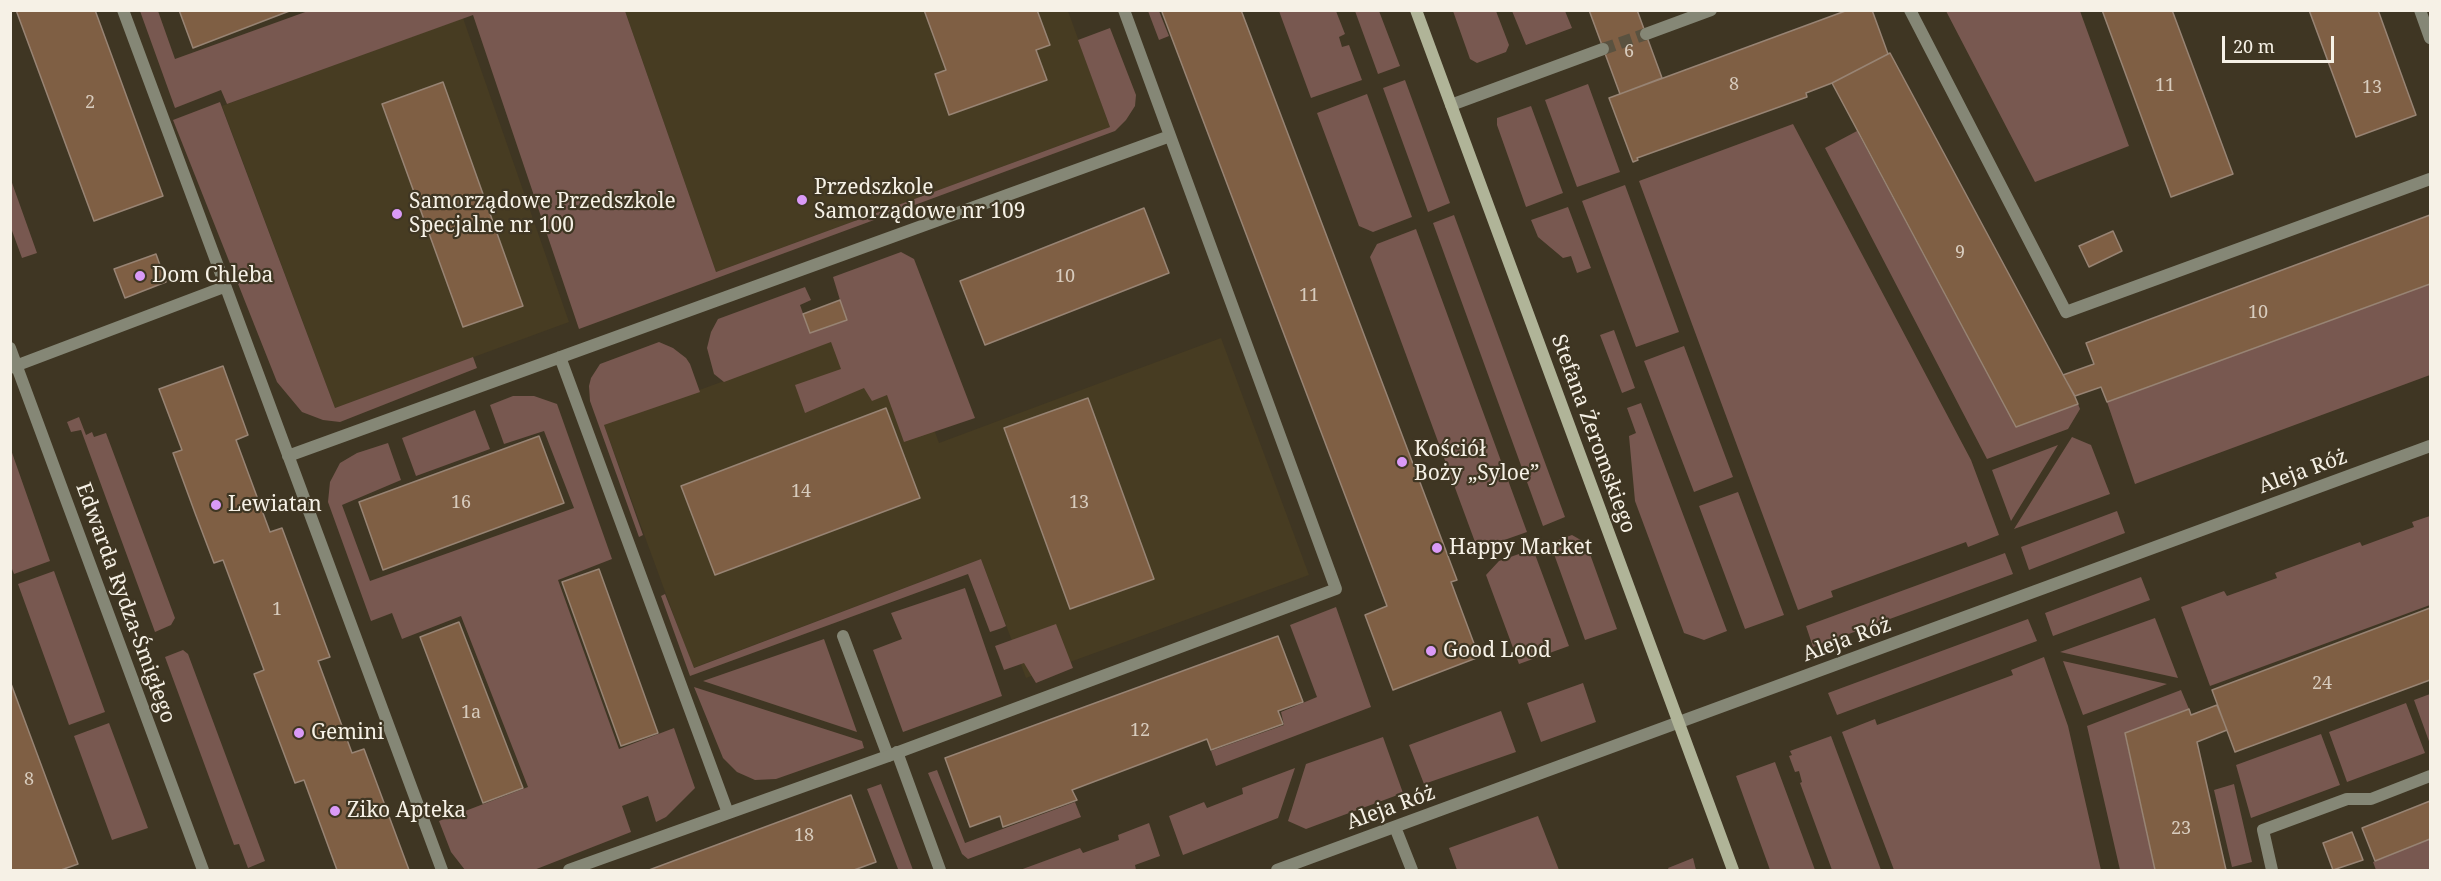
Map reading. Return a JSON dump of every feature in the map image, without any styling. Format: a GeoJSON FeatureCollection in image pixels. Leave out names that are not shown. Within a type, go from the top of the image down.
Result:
{"type":"FeatureCollection","features":[{"type":"Feature","properties":{"kind":"street"},"geometry":{"type":"LineString","coordinates":[[123,10],[442,870]]}},
{"type":"Feature","properties":{"kind":"street"},"geometry":{"type":"LineString","coordinates":[[569,870],[892,754],[1336,589],[1124,10]]}},
{"type":"Feature","properties":{"kind":"street","name":"Stefana Żeromskiego"},"geometry":{"type":"LineString","coordinates":[[1416,10],[1733,870]]}},
{"type":"Feature","properties":{"kind":"street"},"geometry":{"type":"LineString","coordinates":[[1646,34],[1691,14],[1711,10]]}},
{"type":"Feature","properties":{"kind":"street"},"geometry":{"type":"LineString","coordinates":[[1910,10],[2066,312],[2430,178]]}},
{"type":"Feature","properties":{"kind":"street"},"geometry":{"type":"LineString","coordinates":[[2420,10],[2430,38]]}},
{"type":"Feature","properties":{"kind":"street"},"geometry":{"type":"LineString","coordinates":[[1451,105],[1603,49]]}},
{"type":"Feature","properties":{"kind":"street"},"geometry":{"type":"LineString","coordinates":[[288,456],[1170,136]]}},
{"type":"Feature","properties":{"kind":"street"},"geometry":{"type":"LineString","coordinates":[[14,367],[224,287]]}},
{"type":"Feature","properties":{"kind":"street","name":"Edwarda Rydza-Śmigłego"},"geometry":{"type":"LineString","coordinates":[[10,348],[14,367],[202,870]]}},
{"type":"Feature","properties":{"kind":"street"},"geometry":{"type":"LineString","coordinates":[[565,356],[728,813]]}},
{"type":"Feature","properties":{"kind":"street","name":"Aleja Róż"},"geometry":{"type":"LineString","coordinates":[[1277,870],[2430,446]]}},
{"type":"Feature","properties":{"kind":"street"},"geometry":{"type":"LineString","coordinates":[[843,636],[940,870]]}},
{"type":"Feature","properties":{"kind":"street"},"geometry":{"type":"LineString","coordinates":[[2272,870],[2263,830],[2347,799],[2371,799],[2430,776]]}},
{"type":"Feature","properties":{"kind":"street"},"geometry":{"type":"LineString","coordinates":[[1395,827],[1412,870]]}},
{"type":"Feature","properties":{"kind":"shaded area"},"geometry":{"type":"Polygon","coordinates":[[[140,11],[158,11],[175,59],[308,11],[625,11],[716,272],[1110,127],[1078,40],[1110,28],[1136,95],[1135,106],[1115,131],[579,329],[473,15],[227,104],[221,90],[175,108],[140,11]]]}},
{"type":"Feature","properties":{"kind":"shaded area","name":"Przedszkole Samorządowe nr 109"},"geometry":{"type":"Polygon","coordinates":[[[625,11],[1068,11],[1110,127],[716,272],[625,11]]]}},
{"type":"Feature","properties":{"kind":"shaded area"},"geometry":{"type":"Polygon","coordinates":[[[1148,11],[1159,11],[1169,36],[1159,40],[1148,11]]]}},
{"type":"Feature","properties":{"kind":"shaded area"},"geometry":{"type":"Polygon","coordinates":[[[1279,11],[1336,11],[1345,34],[1339,37],[1342,47],[1349,45],[1362,80],[1311,98],[1279,11]]]}},
{"type":"Feature","properties":{"kind":"shaded area"},"geometry":{"type":"Polygon","coordinates":[[[1355,11],[1379,11],[1400,66],[1378,74],[1355,11]]]}},
{"type":"Feature","properties":{"kind":"shaded area"},"geometry":{"type":"Polygon","coordinates":[[[1453,11],[1496,11],[1509,45],[1506,52],[1477,63],[1470,59],[1453,11]]]}},
{"type":"Feature","properties":{"kind":"shaded area"},"geometry":{"type":"Polygon","coordinates":[[[1512,11],[1565,11],[1572,28],[1526,45],[1512,11]]]}},
{"type":"Feature","properties":{"kind":"shaded area"},"geometry":{"type":"Polygon","coordinates":[[[1946,11],[2080,11],[2129,146],[2035,182],[1946,11]]]}},
{"type":"Feature","properties":{"kind":"shaded area","name":"Samorządowe Przedszkole Specjalne nr 100"},"geometry":{"type":"Polygon","coordinates":[[[463,18],[569,322],[335,408],[222,106],[463,18]]]}},
{"type":"Feature","properties":{"kind":"shaded area"},"geometry":{"type":"Polygon","coordinates":[[[1405,80],[1450,203],[1428,212],[1383,88],[1405,80]]]}},
{"type":"Feature","properties":{"kind":"shaded area"},"geometry":{"type":"Polygon","coordinates":[[[1588,84],[1620,172],[1577,187],[1545,100],[1588,84]]]}},
{"type":"Feature","properties":{"kind":"shaded area"},"geometry":{"type":"Polygon","coordinates":[[[1367,94],[1412,217],[1373,232],[1359,226],[1317,113],[1367,94]]]}},
{"type":"Feature","properties":{"kind":"shaded area"},"geometry":{"type":"Polygon","coordinates":[[[220,102],[335,408],[473,357],[477,368],[340,422],[323,420],[302,412],[277,382],[173,120],[220,102]]]}},
{"type":"Feature","properties":{"kind":"shaded area"},"geometry":{"type":"Polygon","coordinates":[[[1531,106],[1563,193],[1526,207],[1497,125],[1497,118],[1531,106]]]}},
{"type":"Feature","properties":{"kind":"shaded area"},"geometry":{"type":"Polygon","coordinates":[[[1793,124],[1971,460],[1999,535],[1968,547],[1966,542],[1831,591],[1833,597],[1798,610],[1639,181],[1793,124]]]}},
{"type":"Feature","properties":{"kind":"shaded area"},"geometry":{"type":"Polygon","coordinates":[[[1857,131],[2016,427],[2078,404],[2080,409],[2068,429],[1987,459],[1825,148],[1857,131]]]}},
{"type":"Feature","properties":{"kind":"shaded area"},"geometry":{"type":"Polygon","coordinates":[[[11,180],[37,253],[22,258],[11,228],[11,180]]]}},
{"type":"Feature","properties":{"kind":"shaded area"},"geometry":{"type":"Polygon","coordinates":[[[1625,185],[1679,332],[1636,347],[1582,201],[1625,185]]]}},
{"type":"Feature","properties":{"kind":"shaded area"},"geometry":{"type":"Polygon","coordinates":[[[1568,207],[1591,268],[1577,273],[1571,256],[1563,258],[1538,237],[1531,220],[1568,207]]]}},
{"type":"Feature","properties":{"kind":"shaded area"},"geometry":{"type":"Polygon","coordinates":[[[1454,215],[1565,517],[1543,526],[1433,223],[1454,215]]]}},
{"type":"Feature","properties":{"kind":"shaded area"},"geometry":{"type":"Polygon","coordinates":[[[1416,229],[1527,532],[1493,544],[1475,542],[1370,257],[1377,244],[1416,229]]]}},
{"type":"Feature","properties":{"kind":"shaded area"},"geometry":{"type":"Polygon","coordinates":[[[901,252],[914,259],[975,418],[904,442],[887,395],[872,401],[864,388],[805,413],[795,385],[841,369],[831,342],[724,382],[714,374],[707,348],[711,332],[718,319],[805,287],[811,300],[800,305],[810,333],[840,300],[833,277],[901,252]]]}},
{"type":"Feature","properties":{"kind":"shaded area"},"geometry":{"type":"Polygon","coordinates":[[[2430,284],[2430,375],[2135,484],[2107,402],[2430,284]]]}},
{"type":"Feature","properties":{"kind":"shaded area"},"geometry":{"type":"Polygon","coordinates":[[[893,319],[939,443],[1221,338],[1309,575],[1026,678],[981,559],[693,668],[604,425],[893,319]]]}},
{"type":"Feature","properties":{"kind":"shaded area"},"geometry":{"type":"Polygon","coordinates":[[[1614,330],[1635,388],[1622,393],[1600,335],[1614,330]]]}},
{"type":"Feature","properties":{"kind":"shaded area"},"geometry":{"type":"Polygon","coordinates":[[[659,342],[673,348],[686,358],[700,392],[604,425],[643,535],[639,537],[590,401],[589,386],[600,364],[659,342]]]}},
{"type":"Feature","properties":{"kind":"shaded area"},"geometry":{"type":"Polygon","coordinates":[[[1684,346],[1733,477],[1694,492],[1644,361],[1684,346]]]}},
{"type":"Feature","properties":{"kind":"shaded area"},"geometry":{"type":"Polygon","coordinates":[[[513,396],[534,396],[557,404],[612,559],[558,580],[619,749],[674,728],[695,788],[666,817],[656,822],[648,796],[622,806],[631,832],[534,870],[465,870],[451,852],[439,821],[528,787],[461,616],[402,639],[392,613],[371,621],[328,502],[330,482],[340,463],[357,453],[388,443],[401,480],[342,505],[370,581],[574,508],[544,431],[504,444],[490,405],[513,396]]]}},
{"type":"Feature","properties":{"kind":"shaded area"},"geometry":{"type":"Polygon","coordinates":[[[1641,403],[1727,631],[1704,640],[1684,633],[1635,501],[1629,436],[1636,433],[1627,408],[1641,403]]]}},
{"type":"Feature","properties":{"kind":"shaded area"},"geometry":{"type":"Polygon","coordinates":[[[475,410],[490,449],[416,476],[402,438],[475,410]]]}},
{"type":"Feature","properties":{"kind":"shaded area"},"geometry":{"type":"Polygon","coordinates":[[[79,417],[86,435],[92,432],[94,437],[106,433],[175,618],[171,625],[155,632],[81,430],[71,432],[67,422],[79,417]]]}},
{"type":"Feature","properties":{"kind":"shaded area"},"geometry":{"type":"Polygon","coordinates":[[[2072,437],[2091,445],[2110,494],[2014,529],[2072,437]]]}},
{"type":"Feature","properties":{"kind":"shaded area"},"geometry":{"type":"Polygon","coordinates":[[[2058,445],[2011,521],[1992,470],[2058,445]]]}},
{"type":"Feature","properties":{"kind":"shaded area"},"geometry":{"type":"Polygon","coordinates":[[[10,447],[50,561],[14,574],[10,564],[10,447]]]}},
{"type":"Feature","properties":{"kind":"shaded area"},"geometry":{"type":"Polygon","coordinates":[[[1738,492],[1784,615],[1745,629],[1699,506],[1738,492]]]}},
{"type":"Feature","properties":{"kind":"shaded area"},"geometry":{"type":"Polygon","coordinates":[[[2117,511],[2125,533],[2029,570],[2021,547],[2117,511]]]}},
{"type":"Feature","properties":{"kind":"shaded area"},"geometry":{"type":"Polygon","coordinates":[[[2430,516],[2430,605],[2210,686],[2181,607],[2224,591],[2227,596],[2277,578],[2275,573],[2360,542],[2362,546],[2414,527],[2412,522],[2430,516]]]}},
{"type":"Feature","properties":{"kind":"shaded area"},"geometry":{"type":"Polygon","coordinates":[[[1572,535],[1586,543],[1617,629],[1585,640],[1550,543],[1572,535]]]}},
{"type":"Feature","properties":{"kind":"shaded area"},"geometry":{"type":"Polygon","coordinates":[[[1533,549],[1569,646],[1519,664],[1486,575],[1499,561],[1533,549]]]}},
{"type":"Feature","properties":{"kind":"shaded area"},"geometry":{"type":"Polygon","coordinates":[[[2005,553],[2013,574],[1813,647],[1806,626],[2005,553]]]}},
{"type":"Feature","properties":{"kind":"shaded area"},"geometry":{"type":"Polygon","coordinates":[[[981,559],[1006,626],[1002,628],[990,632],[968,574],[690,676],[661,596],[665,594],[694,668],[981,559]]]}},
{"type":"Feature","properties":{"kind":"shaded area"},"geometry":{"type":"Polygon","coordinates":[[[54,571],[105,712],[69,725],[18,584],[54,571]]]}},
{"type":"Feature","properties":{"kind":"shaded area"},"geometry":{"type":"Polygon","coordinates":[[[2141,577],[2150,600],[2053,636],[2045,613],[2141,577]]]}},
{"type":"Feature","properties":{"kind":"shaded area"},"geometry":{"type":"Polygon","coordinates":[[[965,588],[1002,696],[903,732],[873,650],[902,639],[891,613],[965,588]]]}},
{"type":"Feature","properties":{"kind":"shaded area"},"geometry":{"type":"Polygon","coordinates":[[[1336,607],[1371,707],[1216,766],[1211,751],[1284,725],[1281,712],[1317,697],[1290,625],[1336,607]]]}},
{"type":"Feature","properties":{"kind":"shaded area"},"geometry":{"type":"Polygon","coordinates":[[[2155,618],[2178,678],[2060,652],[2155,618]]]}},
{"type":"Feature","properties":{"kind":"shaded area"},"geometry":{"type":"Polygon","coordinates":[[[2028,619],[2037,641],[1837,715],[1828,693],[2028,619]]]}},
{"type":"Feature","properties":{"kind":"shaded area"},"geometry":{"type":"Polygon","coordinates":[[[1056,624],[1073,668],[1036,683],[1024,663],[1004,670],[995,646],[1056,624]]]}},
{"type":"Feature","properties":{"kind":"shaded area"},"geometry":{"type":"Polygon","coordinates":[[[824,639],[857,732],[703,681],[824,639]]]}},
{"type":"Feature","properties":{"kind":"shaded area"},"geometry":{"type":"Polygon","coordinates":[[[183,650],[188,654],[265,861],[248,868],[239,844],[234,845],[165,657],[183,650]]]}},
{"type":"Feature","properties":{"kind":"shaded area"},"geometry":{"type":"Polygon","coordinates":[[[2044,657],[2068,726],[2101,870],[1894,870],[1842,732],[1875,719],[1877,725],[2013,675],[2011,670],[2044,657]]]}},
{"type":"Feature","properties":{"kind":"shaded area"},"geometry":{"type":"Polygon","coordinates":[[[2063,661],[2167,684],[2083,715],[2063,661]]]}},
{"type":"Feature","properties":{"kind":"shaded area"},"geometry":{"type":"Polygon","coordinates":[[[1583,683],[1596,722],[1541,742],[1527,703],[1583,683]]]}},
{"type":"Feature","properties":{"kind":"shaded area"},"geometry":{"type":"Polygon","coordinates":[[[694,687],[862,741],[864,748],[776,779],[755,780],[737,772],[723,758],[694,687]]]}},
{"type":"Feature","properties":{"kind":"shaded area"},"geometry":{"type":"Polygon","coordinates":[[[2181,690],[2189,709],[2125,734],[2155,870],[2120,870],[2087,726],[2181,690]]]}},
{"type":"Feature","properties":{"kind":"shaded area"},"geometry":{"type":"Polygon","coordinates":[[[2430,694],[2430,744],[2414,700],[2430,694]]]}},
{"type":"Feature","properties":{"kind":"shaded area"},"geometry":{"type":"Polygon","coordinates":[[[2406,703],[2425,753],[2347,782],[2329,732],[2406,703]]]}},
{"type":"Feature","properties":{"kind":"shaded area"},"geometry":{"type":"Polygon","coordinates":[[[1501,711],[1516,752],[1424,784],[1409,745],[1501,711]]]}},
{"type":"Feature","properties":{"kind":"shaded area"},"geometry":{"type":"Polygon","coordinates":[[[109,723],[148,828],[112,840],[74,736],[109,723]]]}},
{"type":"Feature","properties":{"kind":"shaded area"},"geometry":{"type":"Polygon","coordinates":[[[2321,734],[2340,785],[2251,818],[2236,765],[2321,734]]]}},
{"type":"Feature","properties":{"kind":"shaded area"},"geometry":{"type":"Polygon","coordinates":[[[1831,736],[1881,870],[1832,870],[1800,783],[1802,782],[1799,771],[1795,772],[1789,756],[1792,755],[1790,751],[1831,736]]]}},
{"type":"Feature","properties":{"kind":"shaded area"},"geometry":{"type":"Polygon","coordinates":[[[1383,737],[1403,793],[1306,829],[1288,821],[1306,764],[1383,737]]]}},
{"type":"Feature","properties":{"kind":"shaded area"},"geometry":{"type":"Polygon","coordinates":[[[1775,762],[1815,870],[1770,870],[1736,776],[1775,762]]]}},
{"type":"Feature","properties":{"kind":"shaded area"},"geometry":{"type":"Polygon","coordinates":[[[1295,768],[1278,818],[1183,855],[1169,816],[1204,802],[1207,808],[1243,794],[1242,788],[1295,768]]]}},
{"type":"Feature","properties":{"kind":"shaded area"},"geometry":{"type":"Polygon","coordinates":[[[937,770],[965,843],[1075,802],[1081,817],[968,859],[962,854],[928,773],[937,770]]]}},
{"type":"Feature","properties":{"kind":"shaded area"},"geometry":{"type":"Polygon","coordinates":[[[881,784],[913,870],[896,870],[898,869],[867,789],[881,784]]]}},
{"type":"Feature","properties":{"kind":"shaded area"},"geometry":{"type":"Polygon","coordinates":[[[2234,784],[2252,862],[2232,867],[2214,790],[2234,784]]]}},
{"type":"Feature","properties":{"kind":"shaded area"},"geometry":{"type":"Polygon","coordinates":[[[1538,816],[1559,870],[1457,870],[1449,848],[1538,816]]]}},
{"type":"Feature","properties":{"kind":"shaded area"},"geometry":{"type":"Polygon","coordinates":[[[1149,823],[1160,856],[1135,865],[1136,870],[1020,870],[1080,848],[1083,853],[1119,840],[1118,835],[1149,823]]]}},
{"type":"Feature","properties":{"kind":"shaded area"},"geometry":{"type":"Polygon","coordinates":[[[2430,839],[2430,870],[2376,870],[2373,862],[2430,839]]]}},
{"type":"Feature","properties":{"kind":"shaded area"},"geometry":{"type":"Polygon","coordinates":[[[1693,858],[1696,870],[1669,870],[1668,868],[1693,858]]]}},
{"type":"Feature","properties":{"kind":"building"},"geometry":{"type":"Polygon","coordinates":[[[16,10],[95,10],[163,196],[94,221],[16,10]]]}},
{"type":"Feature","properties":{"kind":"building"},"geometry":{"type":"Polygon","coordinates":[[[179,10],[292,10],[193,48],[179,10]]]}},
{"type":"Feature","properties":{"kind":"building"},"geometry":{"type":"Polygon","coordinates":[[[924,10],[1037,10],[1050,45],[1036,50],[1047,80],[949,115],[935,74],[946,70],[924,10]]]}},
{"type":"Feature","properties":{"kind":"building"},"geometry":{"type":"Polygon","coordinates":[[[1165,10],[1241,10],[1457,580],[1451,582],[1479,657],[1393,690],[1365,615],[1387,606],[1162,12],[1165,10]]]}},
{"type":"Feature","properties":{"kind":"building"},"geometry":{"type":"Polygon","coordinates":[[[1589,10],[1637,10],[1662,78],[1620,94],[1589,10]]]}},
{"type":"Feature","properties":{"kind":"building"},"geometry":{"type":"Polygon","coordinates":[[[1848,10],[1872,10],[1888,54],[1832,83],[1806,93],[1807,97],[1637,158],[1638,160],[1633,162],[1609,98],[1848,10]]]}},
{"type":"Feature","properties":{"kind":"building"},"geometry":{"type":"Polygon","coordinates":[[[2102,10],[2172,10],[2233,174],[2171,197],[2102,10]]]}},
{"type":"Feature","properties":{"kind":"building"},"geometry":{"type":"Polygon","coordinates":[[[2309,10],[2378,10],[2416,115],[2356,137],[2309,10]]]}},
{"type":"Feature","properties":{"kind":"building"},"geometry":{"type":"Polygon","coordinates":[[[1890,53],[2078,404],[2016,427],[1832,83],[1890,53]]]}},
{"type":"Feature","properties":{"kind":"building"},"geometry":{"type":"Polygon","coordinates":[[[443,82],[523,306],[463,327],[382,104],[443,82]]]}},
{"type":"Feature","properties":{"kind":"building"},"geometry":{"type":"Polygon","coordinates":[[[1144,208],[1169,273],[985,345],[960,281],[1144,208]]]}},
{"type":"Feature","properties":{"kind":"building"},"geometry":{"type":"Polygon","coordinates":[[[2430,215],[2430,284],[2107,402],[2101,387],[2075,396],[2063,375],[2094,364],[2086,343],[2430,215]]]}},
{"type":"Feature","properties":{"kind":"building"},"geometry":{"type":"Polygon","coordinates":[[[2113,231],[2122,251],[2089,267],[2079,246],[2113,231]]]}},
{"type":"Feature","properties":{"kind":"building","name":"Dom Chleba"},"geometry":{"type":"Polygon","coordinates":[[[156,254],[166,282],[125,298],[114,269],[156,254]]]}},
{"type":"Feature","properties":{"kind":"building"},"geometry":{"type":"Polygon","coordinates":[[[840,300],[847,320],[810,333],[803,314],[840,300]]]}},
{"type":"Feature","properties":{"kind":"building"},"geometry":{"type":"Polygon","coordinates":[[[223,366],[248,435],[236,440],[270,532],[282,528],[330,657],[318,661],[352,753],[364,749],[409,870],[337,870],[304,780],[295,783],[254,674],[264,670],[223,560],[214,563],[195,513],[173,453],[182,450],[159,389],[223,366]]]}},
{"type":"Feature","properties":{"kind":"building"},"geometry":{"type":"Polygon","coordinates":[[[1088,398],[1154,579],[1070,609],[1004,428],[1088,398]]]}},
{"type":"Feature","properties":{"kind":"building"},"geometry":{"type":"Polygon","coordinates":[[[886,408],[920,498],[715,575],[681,486],[886,408]]]}},
{"type":"Feature","properties":{"kind":"building"},"geometry":{"type":"Polygon","coordinates":[[[539,436],[564,503],[383,570],[359,502],[539,436]]]}},
{"type":"Feature","properties":{"kind":"building"},"geometry":{"type":"Polygon","coordinates":[[[599,569],[658,733],[621,746],[562,582],[599,569]]]}},
{"type":"Feature","properties":{"kind":"building"},"geometry":{"type":"Polygon","coordinates":[[[2430,608],[2430,680],[2235,752],[2212,690],[2430,608]]]}},
{"type":"Feature","properties":{"kind":"building"},"geometry":{"type":"Polygon","coordinates":[[[459,622],[523,788],[483,803],[420,637],[459,622]]]}},
{"type":"Feature","properties":{"kind":"building"},"geometry":{"type":"Polygon","coordinates":[[[1278,636],[1303,702],[1278,711],[1283,724],[1211,750],[1207,739],[1072,790],[1077,800],[1003,827],[1000,816],[970,827],[945,758],[1278,636]]]}},
{"type":"Feature","properties":{"kind":"building"},"geometry":{"type":"Polygon","coordinates":[[[10,681],[78,864],[61,870],[10,870],[10,681]]]}},
{"type":"Feature","properties":{"kind":"building"},"geometry":{"type":"Polygon","coordinates":[[[2217,705],[2227,730],[2197,742],[2226,870],[2155,870],[2125,733],[2189,709],[2191,715],[2217,705]]]}},
{"type":"Feature","properties":{"kind":"building"},"geometry":{"type":"Polygon","coordinates":[[[851,795],[876,862],[854,870],[649,870],[851,795]]]}},
{"type":"Feature","properties":{"kind":"building"},"geometry":{"type":"Polygon","coordinates":[[[2430,801],[2430,839],[2375,861],[2362,828],[2430,801]]]}},
{"type":"Feature","properties":{"kind":"building"},"geometry":{"type":"Polygon","coordinates":[[[2352,832],[2363,860],[2333,870],[2323,843],[2352,832]]]}},
{"type":"Feature","properties":{"kind":"tunnel"},"geometry":{"type":"LineString","coordinates":[[1603,49],[1646,34]]}},
{"type":"Feature","properties":{"kind":"place","name":"Przedszkole Samorządowe nr 109"},"geometry":{"type":"Point","coordinates":[802,200]}},
{"type":"Feature","properties":{"kind":"place","name":"Samorządowe Przedszkole Specjalne nr 100"},"geometry":{"type":"Point","coordinates":[397,214]}},
{"type":"Feature","properties":{"kind":"place","name":"Dom Chleba"},"geometry":{"type":"Point","coordinates":[140,276]}},
{"type":"Feature","properties":{"kind":"place","name":"Kościół Boży „Syloe”"},"geometry":{"type":"Point","coordinates":[1402,462]}},
{"type":"Feature","properties":{"kind":"place","name":"Lewiatan"},"geometry":{"type":"Point","coordinates":[216,505]}},
{"type":"Feature","properties":{"kind":"place","name":"Happy Market"},"geometry":{"type":"Point","coordinates":[1437,548]}},
{"type":"Feature","properties":{"kind":"place","name":"Good Lood"},"geometry":{"type":"Point","coordinates":[1431,651]}},
{"type":"Feature","properties":{"kind":"place","name":"Gemini"},"geometry":{"type":"Point","coordinates":[299,733]}},
{"type":"Feature","properties":{"kind":"place","name":"Ziko Apteka"},"geometry":{"type":"Point","coordinates":[335,811]}}]}
